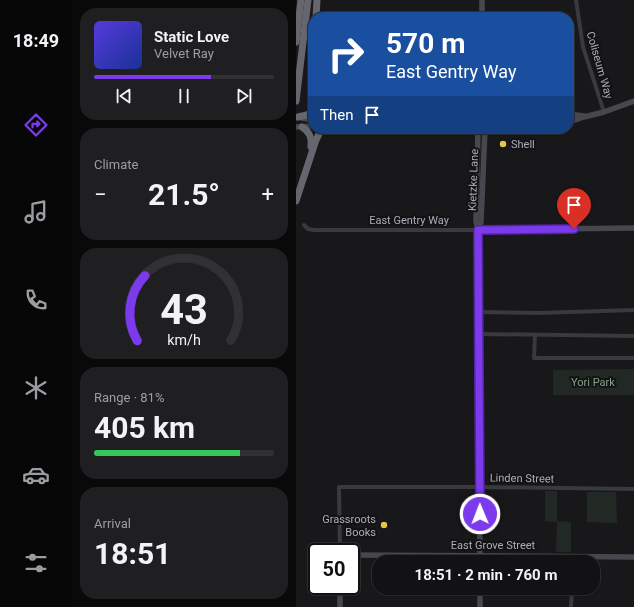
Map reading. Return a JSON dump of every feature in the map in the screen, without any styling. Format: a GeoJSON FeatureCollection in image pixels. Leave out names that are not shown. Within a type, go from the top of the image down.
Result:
{"type":"FeatureCollection","features":[{"type":"Feature","properties":{"kind":"highway"},"geometry":{"type":"LineString","coordinates":[[296,42],[301,0]]}},
{"type":"Feature","properties":{"kind":"highway"},"geometry":{"type":"LineString","coordinates":[[296,101],[308,0]]}},
{"type":"Feature","properties":{"kind":"highway"},"geometry":{"type":"LineString","coordinates":[[316,12],[317,0]]}},
{"type":"Feature","properties":{"kind":"highway"},"geometry":{"type":"LineString","coordinates":[[297,117],[308,114]]}},
{"type":"Feature","properties":{"kind":"highway"},"geometry":{"type":"LineString","coordinates":[[299,127],[308,133]]}},
{"type":"Feature","properties":{"kind":"highway"},"geometry":{"type":"LineString","coordinates":[[309,134],[311,138],[309,161]]}},
{"type":"Feature","properties":{"kind":"highway"},"geometry":{"type":"LineString","coordinates":[[296,201],[319,134]]}},
{"type":"Feature","properties":{"kind":"main road"},"geometry":{"type":"LineString","coordinates":[[482,0],[482,12]]}},
{"type":"Feature","properties":{"kind":"main road"},"geometry":{"type":"LineString","coordinates":[[574,120],[604,112],[634,100]]}},
{"type":"Feature","properties":{"kind":"main road"},"geometry":{"type":"LineString","coordinates":[[574,115],[584,117]]}},
{"type":"Feature","properties":{"kind":"main road"},"geometry":{"type":"LineString","coordinates":[[297,117],[308,119]]}},
{"type":"Feature","properties":{"kind":"main road","name":"Kietzke Lane"},"geometry":{"type":"LineString","coordinates":[[478,230],[482,222],[485,134]]}},
{"type":"Feature","properties":{"kind":"main road","name":"Kietzke Lane"},"geometry":{"type":"LineString","coordinates":[[478,136],[476,221],[478,230],[479,312],[480,555]]}},
{"type":"Feature","properties":{"kind":"main road","name":"East Gentry Way"},"geometry":{"type":"LineString","coordinates":[[478,230],[634,228]]}},
{"type":"Feature","properties":{"kind":"main road","name":"East Grove Street"},"geometry":{"type":"LineString","coordinates":[[360,555],[372,555]]}},
{"type":"Feature","properties":{"kind":"main road","name":"East Grove Street"},"geometry":{"type":"LineString","coordinates":[[600,558],[634,557]]}},
{"type":"Feature","properties":{"kind":"main road"},"geometry":{"type":"LineString","coordinates":[[340,595],[340,607]]}},
{"type":"Feature","properties":{"kind":"main road"},"geometry":{"type":"LineString","coordinates":[[480,595],[480,607]]}},
{"type":"Feature","properties":{"kind":"street","name":"Coliseum Way"},"geometry":{"type":"LineString","coordinates":[[576,0],[583,47],[604,112]]}},
{"type":"Feature","properties":{"kind":"street","name":"East Gentry Way"},"geometry":{"type":"LineString","coordinates":[[304,225],[308,229],[314,230],[478,230]]}},
{"type":"Feature","properties":{"kind":"street"},"geometry":{"type":"LineString","coordinates":[[479,312],[538,313],[634,310]]}},
{"type":"Feature","properties":{"kind":"street"},"geometry":{"type":"LineString","coordinates":[[479,334],[634,336]]}},
{"type":"Feature","properties":{"kind":"street"},"geometry":{"type":"LineString","coordinates":[[535,335],[534,358],[634,358]]}},
{"type":"Feature","properties":{"kind":"street","name":"Linden Street"},"geometry":{"type":"LineString","coordinates":[[340,543],[339,487],[634,489]]}},
{"type":"Feature","properties":{"kind":"street"},"geometry":{"type":"LineString","coordinates":[[571,607],[572,595]]}},
{"type":"Feature","properties":{"kind":"green space","name":"Yori Park"},"geometry":{"type":"Polygon","coordinates":[[[634,369],[634,395],[553,395],[553,370],[634,369]]]}},
{"type":"Feature","properties":{"kind":"green space"},"geometry":{"type":"Polygon","coordinates":[[[545,491],[557,491],[557,521],[571,522],[571,552],[556,552],[557,522],[545,521],[545,491]]]}},
{"type":"Feature","properties":{"kind":"green space"},"geometry":{"type":"Polygon","coordinates":[[[587,492],[616,492],[617,523],[587,522],[587,492]]]}},
{"type":"Feature","properties":{"kind":"place","name":"Shell"},"geometry":{"type":"Point","coordinates":[503,144]}},
{"type":"Feature","properties":{"kind":"place","name":"Grassroots Books"},"geometry":{"type":"Point","coordinates":[384,525]}},
{"type":"Feature","properties":{"kind":"route"},"geometry":{"type":"LineString","coordinates":[[480,514],[478,230],[574,229]]}}]}
